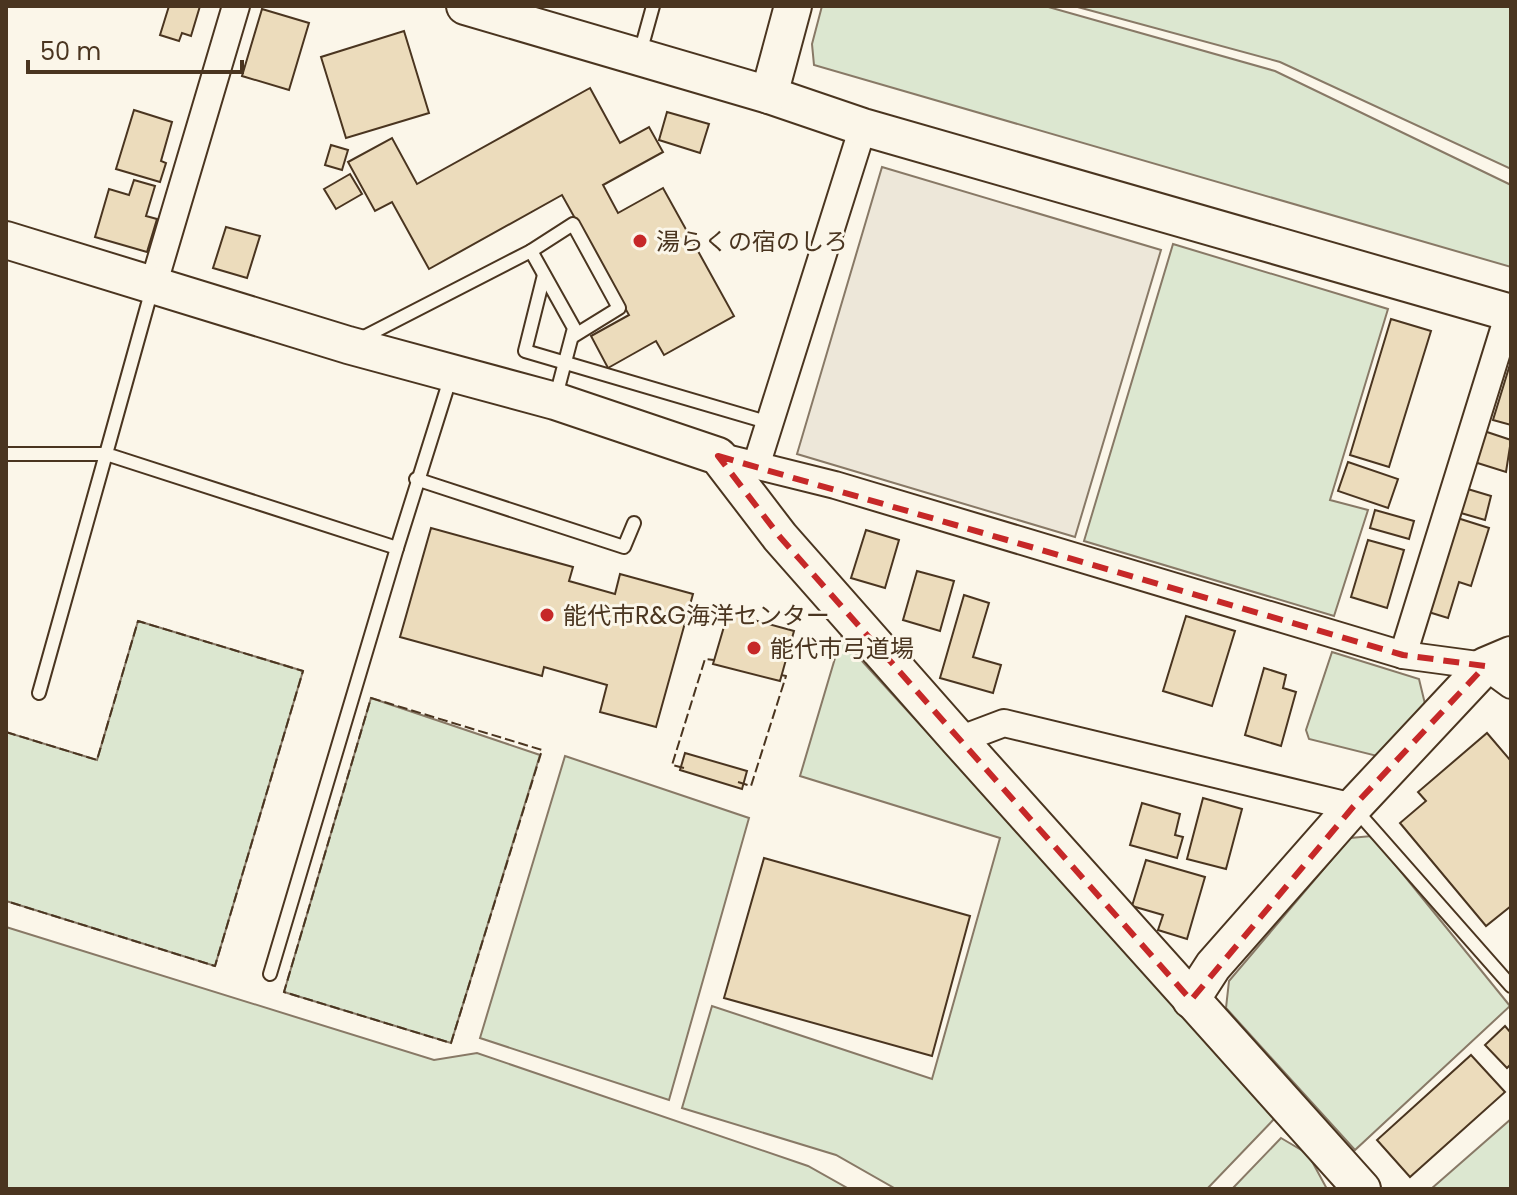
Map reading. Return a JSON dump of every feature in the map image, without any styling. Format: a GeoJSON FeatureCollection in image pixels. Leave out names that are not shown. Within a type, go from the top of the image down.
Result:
{"type":"FeatureCollection","features":[{"type":"Feature","properties":{"kind":"street"},"geometry":{"type":"LineString","coordinates":[[153,286],[236,6]]}},
{"type":"Feature","properties":{"kind":"street"},"geometry":{"type":"LineString","coordinates":[[465,6],[769,95],[863,127],[1510,313],[1403,655]]}},
{"type":"Feature","properties":{"kind":"street"},"geometry":{"type":"LineString","coordinates":[[769,95],[793,6]]}},
{"type":"Feature","properties":{"kind":"street"},"geometry":{"type":"LineString","coordinates":[[756,466],[863,127]]}},
{"type":"Feature","properties":{"kind":"street"},"geometry":{"type":"LineString","coordinates":[[6,240],[348,345],[555,401],[718,456],[835,485],[1403,655],[1502,669]]}},
{"type":"Feature","properties":{"kind":"street"},"geometry":{"type":"LineString","coordinates":[[718,456],[780,537],[1362,1189]]}},
{"type":"Feature","properties":{"kind":"street"},"geometry":{"type":"LineString","coordinates":[[1191,1000],[1213,966],[1353,807],[1502,669]]}},
{"type":"Feature","properties":{"kind":"street"},"geometry":{"type":"LineString","coordinates":[[959,740],[1004,723],[1353,807]]}},
{"type":"Feature","properties":{"kind":"lane"},"geometry":{"type":"LineString","coordinates":[[639,57],[653,6]]}},
{"type":"Feature","properties":{"kind":"lane"},"geometry":{"type":"LineString","coordinates":[[348,345],[531,251],[573,224],[619,308],[572,337]]}},
{"type":"Feature","properties":{"kind":"lane"},"geometry":{"type":"LineString","coordinates":[[531,251],[574,328],[555,401]]}},
{"type":"Feature","properties":{"kind":"lane"},"geometry":{"type":"LineString","coordinates":[[544,275],[525,351],[770,423]]}},
{"type":"Feature","properties":{"kind":"lane"},"geometry":{"type":"LineString","coordinates":[[39,693],[153,286]]}},
{"type":"Feature","properties":{"kind":"lane"},"geometry":{"type":"LineString","coordinates":[[270,974],[416,479],[452,374]]}},
{"type":"Feature","properties":{"kind":"lane"},"geometry":{"type":"LineString","coordinates":[[6,454],[106,454],[397,548]]}},
{"type":"Feature","properties":{"kind":"lane"},"geometry":{"type":"LineString","coordinates":[[416,479],[624,547],[634,523]]}},
{"type":"Feature","properties":{"kind":"lane"},"geometry":{"type":"LineString","coordinates":[[1353,807],[1511,986]]}},
{"type":"Feature","properties":{"kind":"highlighted area"},"geometry":{"type":"Polygon","coordinates":[[[718,456],[1403,655],[1485,666],[1353,807],[1191,1000],[780,537],[718,456]]]}},
{"type":"Feature","properties":{"kind":"green space"},"geometry":{"type":"Polygon","coordinates":[[[822,6],[1045,6],[1275,71],[1511,185],[1511,267],[814,65],[812,44],[822,6]]]}},
{"type":"Feature","properties":{"kind":"green space"},"geometry":{"type":"Polygon","coordinates":[[[1074,6],[1511,6],[1511,169],[1280,62],[1074,6]]]}},
{"type":"Feature","properties":{"kind":"green space"},"geometry":{"type":"Polygon","coordinates":[[[1173,244],[1388,309],[1330,500],[1368,510],[1334,616],[1084,541],[1173,244]]]}},
{"type":"Feature","properties":{"kind":"green space"},"geometry":{"type":"Polygon","coordinates":[[[138,621],[303,671],[215,966],[6,901],[6,732],[97,760],[138,621]]]}},
{"type":"Feature","properties":{"kind":"green space"},"geometry":{"type":"Polygon","coordinates":[[[841,638],[1277,1116],[1207,1189],[896,1189],[836,1155],[682,1108],[712,1006],[932,1079],[1000,838],[800,776],[841,638]]]}},
{"type":"Feature","properties":{"kind":"green space"},"geometry":{"type":"Polygon","coordinates":[[[1332,652],[1419,679],[1426,708],[1381,757],[1309,739],[1306,730],[1332,652]]]}},
{"type":"Feature","properties":{"kind":"green space"},"geometry":{"type":"Polygon","coordinates":[[[371,698],[540,755],[451,1043],[284,992],[371,698]]]}},
{"type":"Feature","properties":{"kind":"green space"},"geometry":{"type":"Polygon","coordinates":[[[565,756],[749,818],[669,1100],[480,1038],[565,756]]]}},
{"type":"Feature","properties":{"kind":"green space"},"geometry":{"type":"Polygon","coordinates":[[[1372,836],[1510,1006],[1355,1150],[1226,1008],[1229,981],[1350,838],[1372,836]]]}},
{"type":"Feature","properties":{"kind":"green space"},"geometry":{"type":"Polygon","coordinates":[[[6,927],[434,1060],[477,1053],[808,1166],[849,1189],[6,1189],[6,927]]]}},
{"type":"Feature","properties":{"kind":"green space"},"geometry":{"type":"Polygon","coordinates":[[[1511,1119],[1511,1189],[1431,1189],[1511,1119]]]}},
{"type":"Feature","properties":{"kind":"green space"},"geometry":{"type":"Polygon","coordinates":[[[1281,1138],[1308,1154],[1327,1189],[1232,1189],[1281,1138]]]}},
{"type":"Feature","properties":{"kind":"shaded area"},"geometry":{"type":"Polygon","coordinates":[[[882,167],[1161,250],[1075,537],[797,454],[882,167]]]}},
{"type":"Feature","properties":{"kind":"building"},"geometry":{"type":"Polygon","coordinates":[[[169,6],[200,6],[191,36],[182,33],[179,41],[160,35],[169,6]]]}},
{"type":"Feature","properties":{"kind":"building"},"geometry":{"type":"Polygon","coordinates":[[[262,9],[309,23],[289,90],[242,76],[262,9]]]}},
{"type":"Feature","properties":{"kind":"building"},"geometry":{"type":"Polygon","coordinates":[[[404,31],[429,113],[346,138],[321,57],[404,31]]]}},
{"type":"Feature","properties":{"kind":"building","name":"湯らくの宿のしろ"},"geometry":{"type":"Polygon","coordinates":[[[590,88],[620,143],[649,127],[663,152],[603,185],[618,213],[663,188],[734,316],[664,355],[656,341],[608,368],[591,336],[629,315],[562,195],[429,269],[392,202],[375,211],[348,162],[392,138],[417,184],[590,88]]]}},
{"type":"Feature","properties":{"kind":"building"},"geometry":{"type":"Polygon","coordinates":[[[134,110],[172,122],[161,161],[166,163],[160,182],[116,169],[134,110]]]}},
{"type":"Feature","properties":{"kind":"building"},"geometry":{"type":"Polygon","coordinates":[[[667,112],[709,124],[700,153],[659,140],[667,112]]]}},
{"type":"Feature","properties":{"kind":"building"},"geometry":{"type":"Polygon","coordinates":[[[331,145],[348,150],[342,170],[325,165],[331,145]]]}},
{"type":"Feature","properties":{"kind":"building"},"geometry":{"type":"Polygon","coordinates":[[[350,174],[362,194],[336,209],[324,189],[350,174]]]}},
{"type":"Feature","properties":{"kind":"building"},"geometry":{"type":"Polygon","coordinates":[[[134,180],[155,186],[146,216],[157,219],[147,252],[95,237],[109,189],[129,195],[134,180]]]}},
{"type":"Feature","properties":{"kind":"building"},"geometry":{"type":"Polygon","coordinates":[[[226,227],[260,236],[247,278],[213,268],[226,227]]]}},
{"type":"Feature","properties":{"kind":"building"},"geometry":{"type":"Polygon","coordinates":[[[1391,319],[1431,331],[1389,467],[1350,455],[1391,319]]]}},
{"type":"Feature","properties":{"kind":"building"},"geometry":{"type":"Polygon","coordinates":[[[1511,361],[1511,425],[1493,420],[1511,361]]]}},
{"type":"Feature","properties":{"kind":"building"},"geometry":{"type":"Polygon","coordinates":[[[1478,429],[1511,440],[1506,472],[1468,460],[1478,429]]]}},
{"type":"Feature","properties":{"kind":"building"},"geometry":{"type":"Polygon","coordinates":[[[1348,462],[1398,479],[1388,508],[1338,491],[1348,462]]]}},
{"type":"Feature","properties":{"kind":"building"},"geometry":{"type":"Polygon","coordinates":[[[1461,487],[1491,496],[1485,520],[1454,511],[1461,487]]]}},
{"type":"Feature","properties":{"kind":"building"},"geometry":{"type":"Polygon","coordinates":[[[1375,510],[1414,521],[1409,539],[1370,528],[1375,510]]]}},
{"type":"Feature","properties":{"kind":"building"},"geometry":{"type":"Polygon","coordinates":[[[1451,516],[1489,528],[1471,586],[1459,582],[1448,618],[1422,610],[1451,516]]]}},
{"type":"Feature","properties":{"kind":"building","name":"能代市R&G海洋センター"},"geometry":{"type":"Polygon","coordinates":[[[431,528],[573,567],[569,581],[615,594],[620,574],[693,594],[656,727],[600,712],[607,685],[544,667],[542,676],[400,637],[431,528]]]}},
{"type":"Feature","properties":{"kind":"building"},"geometry":{"type":"Polygon","coordinates":[[[866,530],[899,540],[885,588],[851,578],[866,530]]]}},
{"type":"Feature","properties":{"kind":"building"},"geometry":{"type":"Polygon","coordinates":[[[1368,540],[1404,550],[1387,608],[1351,597],[1368,540]]]}},
{"type":"Feature","properties":{"kind":"building"},"geometry":{"type":"Polygon","coordinates":[[[917,571],[954,581],[940,631],[903,620],[917,571]]]}},
{"type":"Feature","properties":{"kind":"building"},"geometry":{"type":"Polygon","coordinates":[[[964,595],[989,603],[973,657],[1001,665],[993,693],[940,678],[964,595]]]}},
{"type":"Feature","properties":{"kind":"building","name":"能代市弓道場"},"geometry":{"type":"Polygon","coordinates":[[[728,613],[794,631],[780,681],[713,664],[728,613]]]}},
{"type":"Feature","properties":{"kind":"building"},"geometry":{"type":"Polygon","coordinates":[[[1186,616],[1235,631],[1212,706],[1163,691],[1186,616]]]}},
{"type":"Feature","properties":{"kind":"building"},"geometry":{"type":"Polygon","coordinates":[[[1264,668],[1286,675],[1283,688],[1296,692],[1281,746],[1245,735],[1264,668]]]}},
{"type":"Feature","properties":{"kind":"building"},"geometry":{"type":"Polygon","coordinates":[[[1487,733],[1511,761],[1511,906],[1486,926],[1400,823],[1426,801],[1418,792],[1487,733]]]}},
{"type":"Feature","properties":{"kind":"building"},"geometry":{"type":"Polygon","coordinates":[[[685,753],[747,771],[742,789],[680,770],[685,753]]]}},
{"type":"Feature","properties":{"kind":"building"},"geometry":{"type":"Polygon","coordinates":[[[1203,798],[1242,809],[1226,869],[1187,859],[1203,798]]]}},
{"type":"Feature","properties":{"kind":"building"},"geometry":{"type":"Polygon","coordinates":[[[1142,803],[1180,814],[1175,835],[1183,837],[1177,858],[1130,845],[1142,803]]]}},
{"type":"Feature","properties":{"kind":"building"},"geometry":{"type":"Polygon","coordinates":[[[764,858],[970,916],[932,1056],[724,998],[764,858]]]}},
{"type":"Feature","properties":{"kind":"building"},"geometry":{"type":"Polygon","coordinates":[[[1146,860],[1205,877],[1187,939],[1158,930],[1163,915],[1132,906],[1146,860]]]}},
{"type":"Feature","properties":{"kind":"building"},"geometry":{"type":"Polygon","coordinates":[[[1505,1026],[1511,1033],[1511,1064],[1507,1068],[1485,1045],[1505,1026]]]}},
{"type":"Feature","properties":{"kind":"building"},"geometry":{"type":"Polygon","coordinates":[[[1471,1055],[1505,1092],[1410,1177],[1377,1140],[1471,1055]]]}},
{"type":"Feature","properties":{"kind":"fence"},"geometry":{"type":"LineString","coordinates":[[6,732],[97,760],[138,621],[303,671],[215,966],[6,901]]}},
{"type":"Feature","properties":{"kind":"fence"},"geometry":{"type":"LineString","coordinates":[[684,768],[672,765],[705,659],[714,660]]}},
{"type":"Feature","properties":{"kind":"fence"},"geometry":{"type":"LineString","coordinates":[[738,782],[751,786],[786,676],[781,675]]}},
{"type":"Feature","properties":{"kind":"fence"},"geometry":{"type":"LineString","coordinates":[[371,698],[542,750],[451,1043],[284,992],[371,698]]}},
{"type":"Feature","properties":{"kind":"place","name":"湯らくの宿のしろ"},"geometry":{"type":"Point","coordinates":[640,241]}},
{"type":"Feature","properties":{"kind":"place","name":"能代市R&G海洋センター"},"geometry":{"type":"Point","coordinates":[547,615]}},
{"type":"Feature","properties":{"kind":"place","name":"能代市弓道場"},"geometry":{"type":"Point","coordinates":[754,648]}}]}
